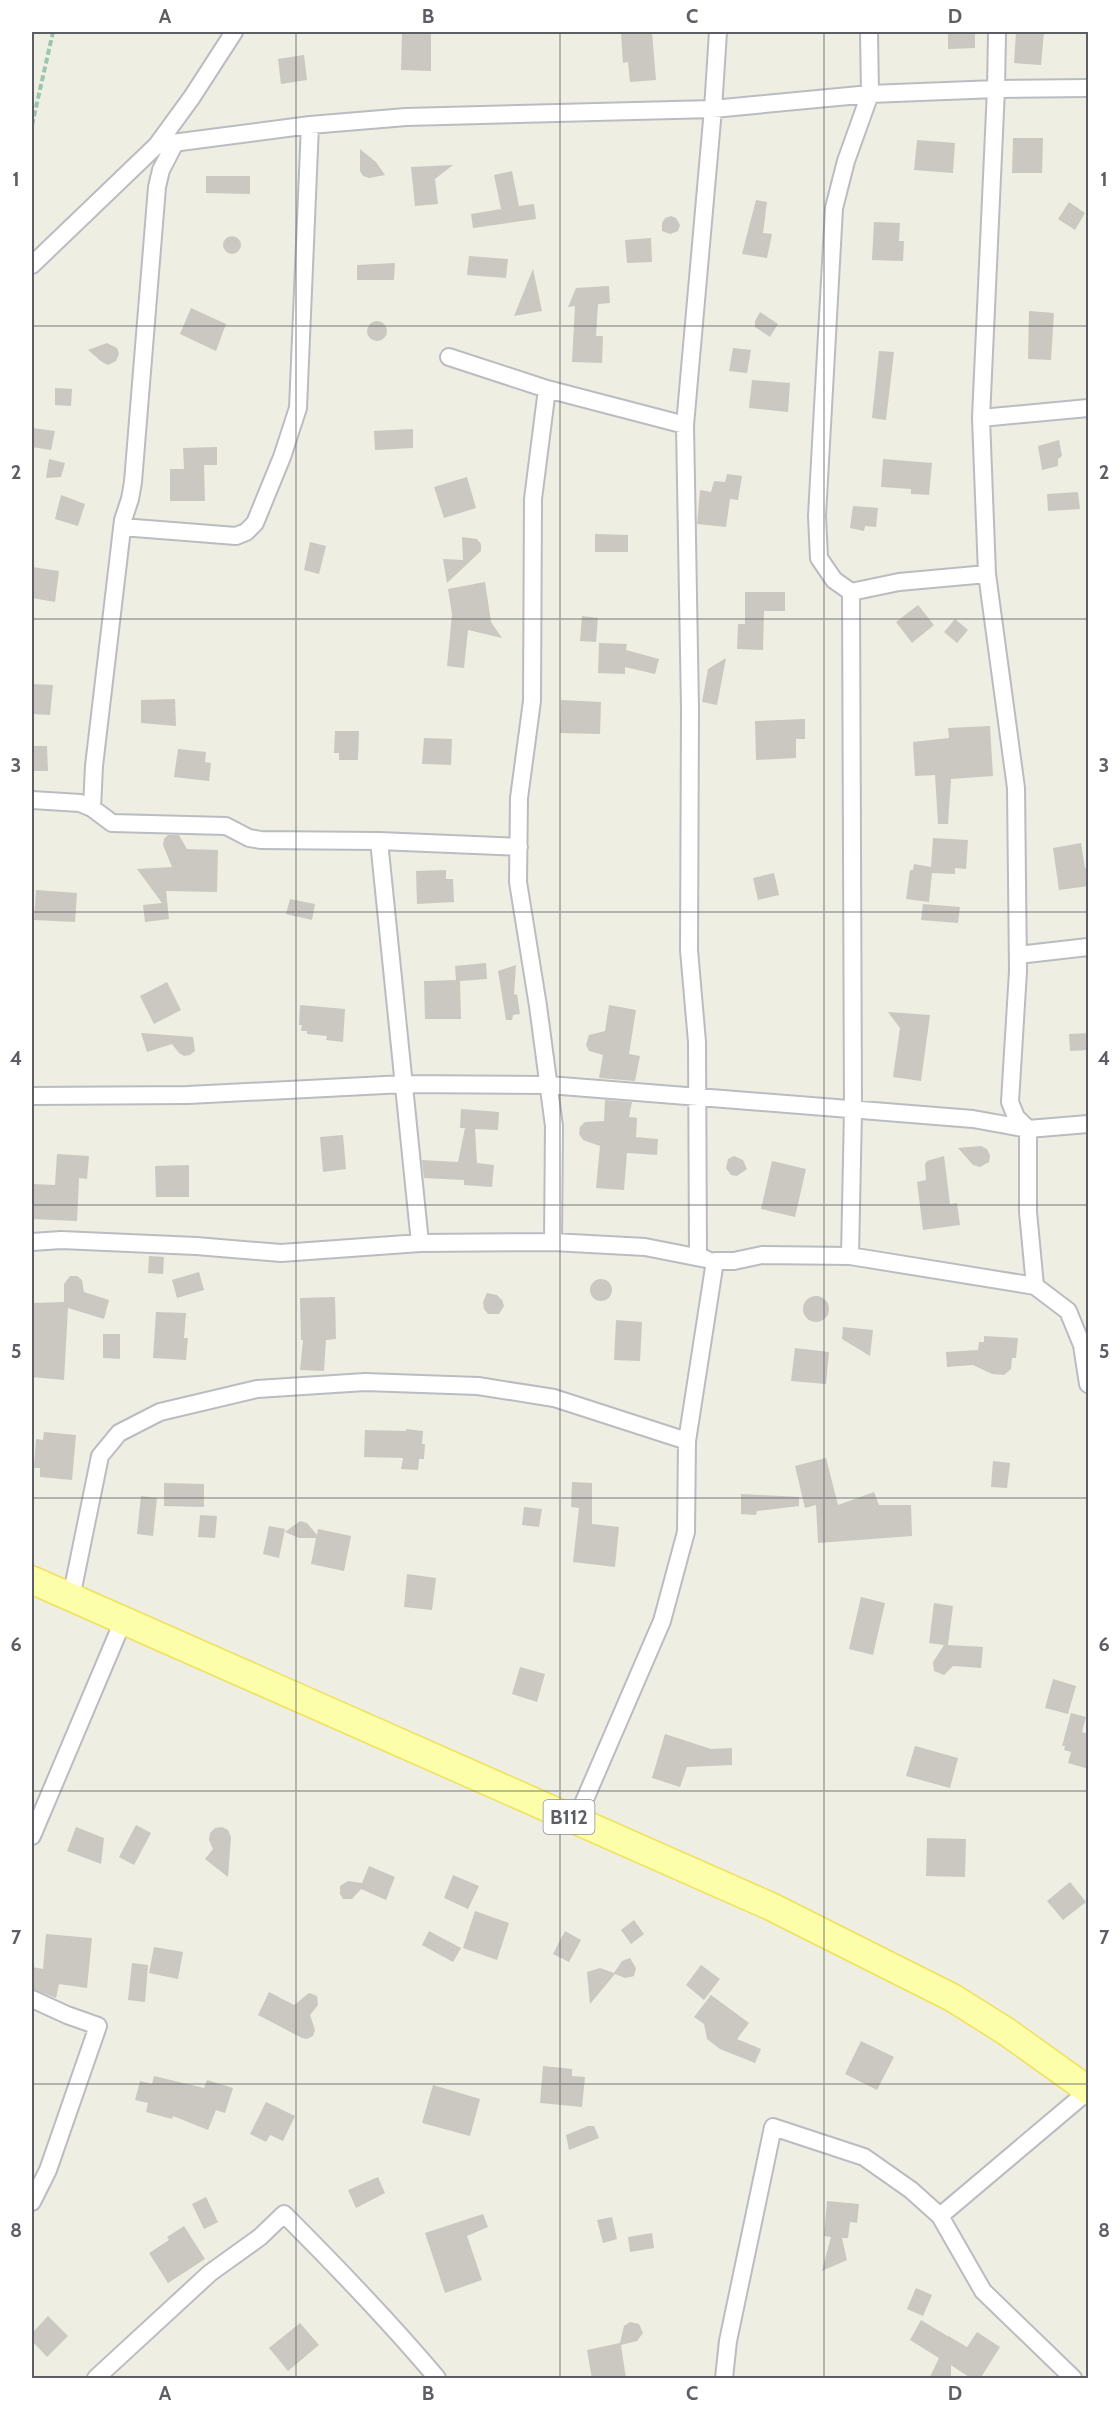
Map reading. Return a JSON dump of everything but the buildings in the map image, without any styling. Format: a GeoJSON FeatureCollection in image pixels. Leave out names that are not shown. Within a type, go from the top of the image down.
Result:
{"type":"FeatureCollection","features":[{"type":"Feature","properties":{"kind":"main road","name":"B112"},"geometry":{"type":"LineString","coordinates":[[32,1580],[772,1907],[952,1998],[1007,2032],[1089,2090]]}},
{"type":"Feature","properties":{"kind":"street"},"geometry":{"type":"LineString","coordinates":[[32,265],[157,145],[234,32]]}},
{"type":"Feature","properties":{"kind":"street"},"geometry":{"type":"LineString","coordinates":[[698,1257],[697,1042],[689,950],[690,709],[685,424],[718,32]]}},
{"type":"Feature","properties":{"kind":"street"},"geometry":{"type":"LineString","coordinates":[[869,32],[870,94],[846,161],[834,208],[817,516],[819,558],[834,580],[851,592],[899,582],[987,573]]}},
{"type":"Feature","properties":{"kind":"street"},"geometry":{"type":"LineString","coordinates":[[997,32],[981,418],[987,573],[1016,788],[1018,955],[1010,1102],[1016,1117],[1028,1129],[1028,1212],[1035,1286]]}},
{"type":"Feature","properties":{"kind":"street"},"geometry":{"type":"LineString","coordinates":[[157,145],[310,125],[406,117],[713,109],[870,94],[1089,88]]}},
{"type":"Feature","properties":{"kind":"street"},"geometry":{"type":"LineString","coordinates":[[122,527],[236,536],[246,532],[255,523],[279,465],[298,408],[310,125]]}},
{"type":"Feature","properties":{"kind":"street"},"geometry":{"type":"LineString","coordinates":[[92,808],[122,527],[133,482],[157,187],[161,170],[175,143]]}},
{"type":"Feature","properties":{"kind":"street"},"geometry":{"type":"LineString","coordinates":[[449,357],[547,389],[685,424]]}},
{"type":"Feature","properties":{"kind":"street"},"geometry":{"type":"LineString","coordinates":[[547,389],[533,499],[532,701],[519,798],[518,882],[554,1126],[553,1242]]}},
{"type":"Feature","properties":{"kind":"street"},"geometry":{"type":"LineString","coordinates":[[981,418],[1089,408]]}},
{"type":"Feature","properties":{"kind":"street"},"geometry":{"type":"LineString","coordinates":[[850,1256],[853,1110],[851,592]]}},
{"type":"Feature","properties":{"kind":"street"},"geometry":{"type":"LineString","coordinates":[[32,800],[80,803],[92,808],[112,823],[122,825],[226,826],[249,838],[261,840],[379,841],[519,847]]}},
{"type":"Feature","properties":{"kind":"street"},"geometry":{"type":"LineString","coordinates":[[379,841],[420,1243]]}},
{"type":"Feature","properties":{"kind":"street"},"geometry":{"type":"LineString","coordinates":[[1018,955],[1089,947]]}},
{"type":"Feature","properties":{"kind":"street"},"geometry":{"type":"LineString","coordinates":[[32,1096],[188,1095],[404,1084],[549,1085],[973,1119],[1028,1129],[1089,1124]]}},
{"type":"Feature","properties":{"kind":"street"},"geometry":{"type":"LineString","coordinates":[[32,1242],[61,1240],[281,1253],[420,1243],[553,1242],[645,1247],[715,1261],[734,1261],[762,1255],[850,1256],[1035,1286],[1068,1311],[1082,1345],[1089,1384]]}},
{"type":"Feature","properties":{"kind":"street"},"geometry":{"type":"LineString","coordinates":[[576,1820],[662,1621],[686,1532],[687,1441],[715,1261]]}},
{"type":"Feature","properties":{"kind":"street"},"geometry":{"type":"LineString","coordinates":[[71,1598],[100,1456],[119,1433],[160,1412],[257,1389],[365,1382],[478,1386],[554,1398],[687,1441]]}},
{"type":"Feature","properties":{"kind":"street"},"geometry":{"type":"LineString","coordinates":[[32,1836],[123,1621]]}},
{"type":"Feature","properties":{"kind":"street"},"geometry":{"type":"LineString","coordinates":[[32,1999],[98,2026],[48,2170],[32,2202]]}},
{"type":"Feature","properties":{"kind":"street"},"geometry":{"type":"LineString","coordinates":[[940,2216],[1089,2090]]}},
{"type":"Feature","properties":{"kind":"street"},"geometry":{"type":"LineString","coordinates":[[724,2379],[728,2341],[773,2127],[864,2157],[911,2190],[940,2216],[983,2291],[1073,2379]]}},
{"type":"Feature","properties":{"kind":"street"},"geometry":{"type":"LineString","coordinates":[[96,2379],[210,2273],[260,2237],[284,2214],[384,2318],[438,2379]]}},
{"type":"Feature","properties":{"kind":"path"},"geometry":{"type":"LineString","coordinates":[[32,125],[53,32]]}}]}
